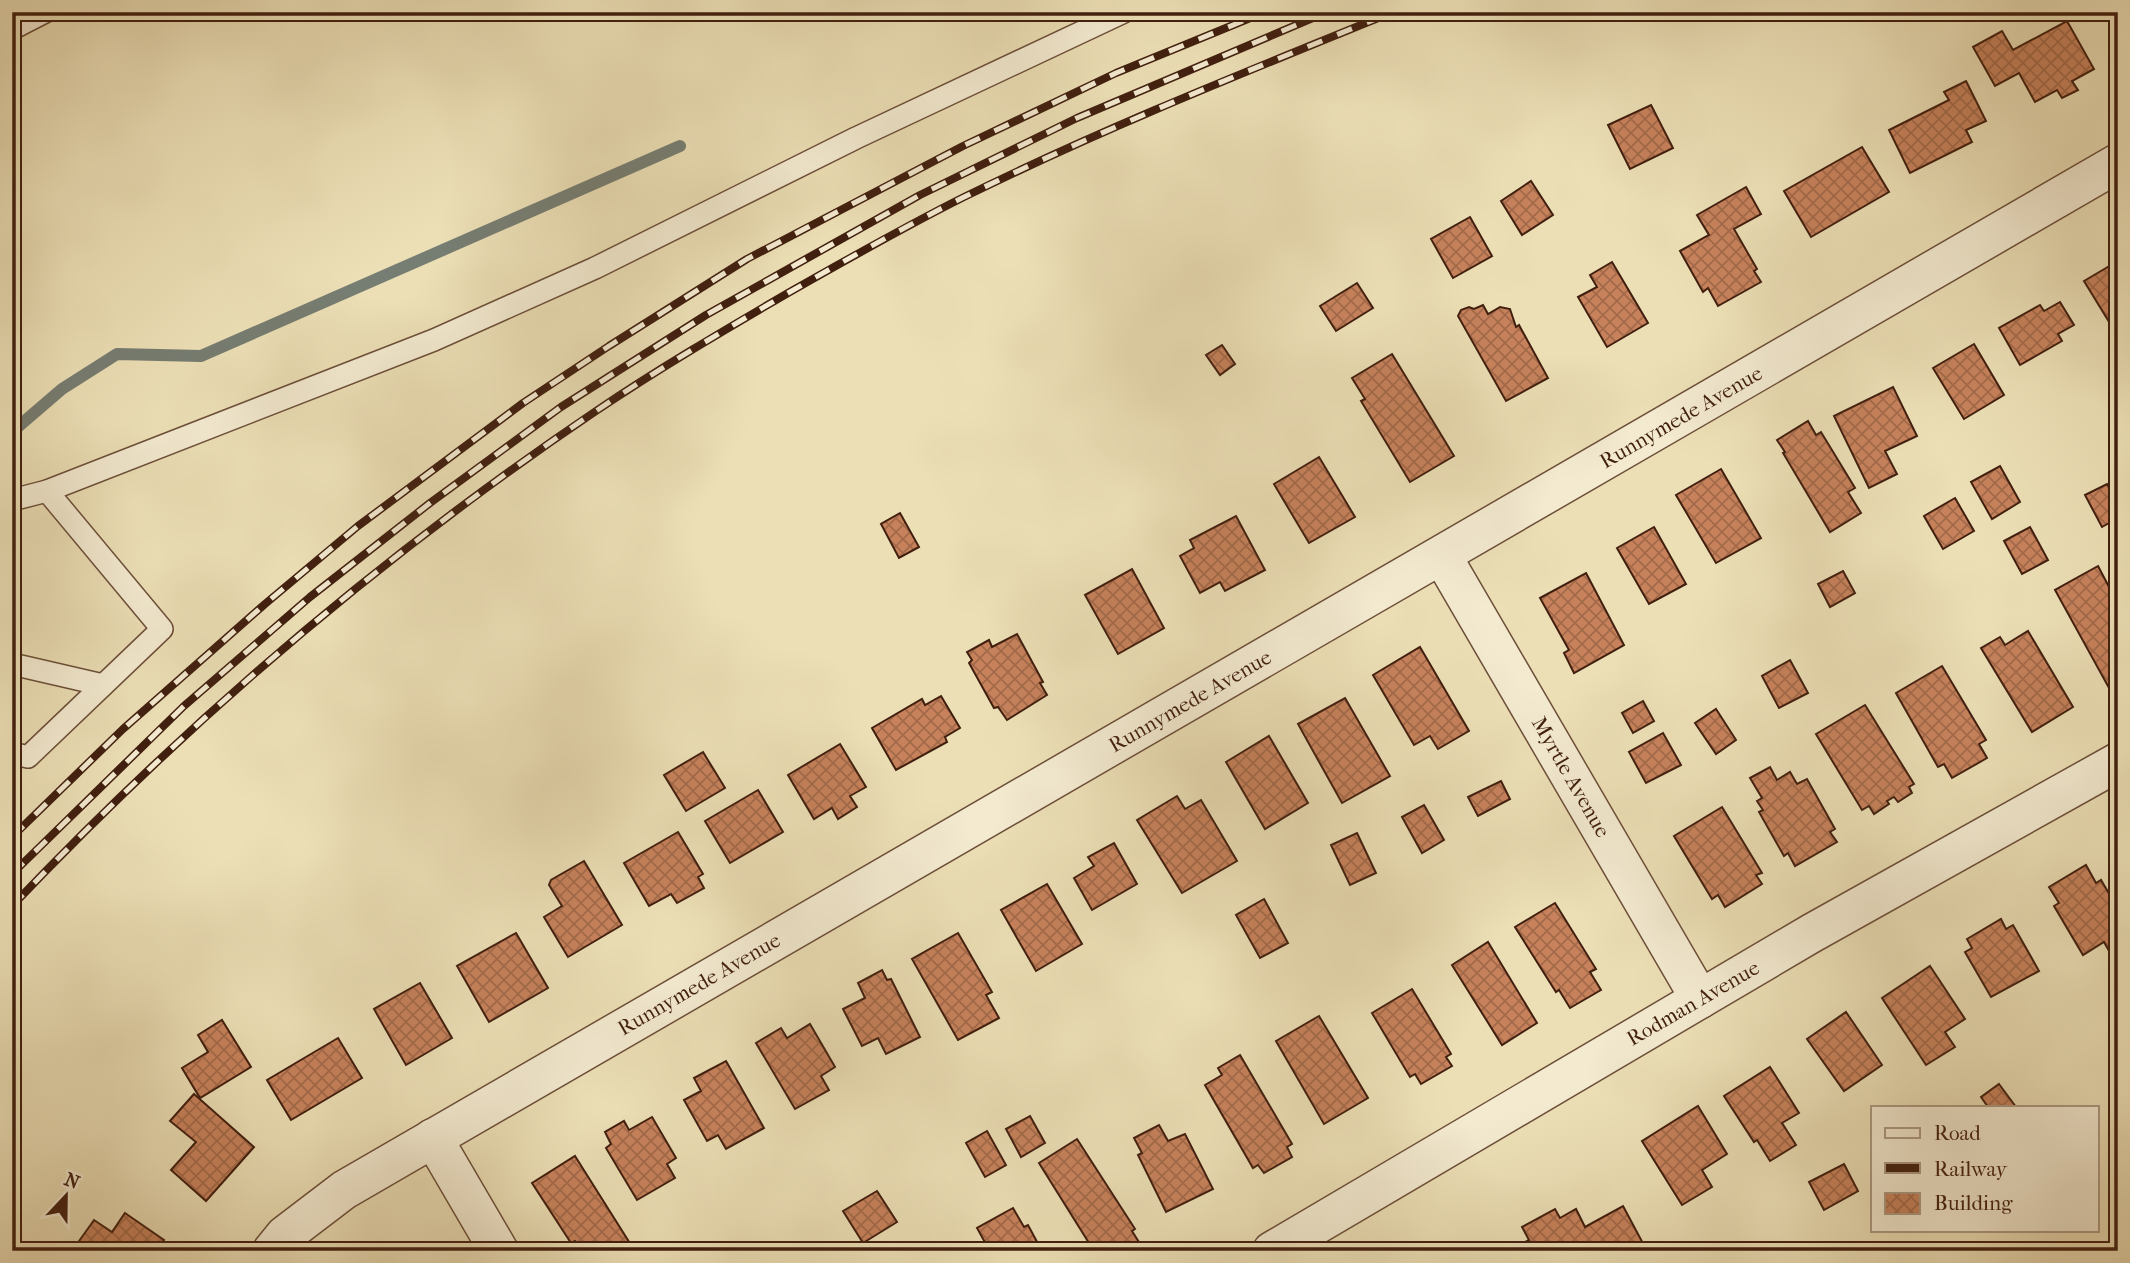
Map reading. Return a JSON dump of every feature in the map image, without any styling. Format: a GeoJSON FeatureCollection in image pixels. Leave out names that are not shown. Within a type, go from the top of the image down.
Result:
{"type":"FeatureCollection","features":[{"type":"Feature","properties":{"kind":"street","name":"Runnymede Avenue"},"geometry":{"type":"LineString","coordinates":[[272,1251],[285,1235],[344,1190],[2118,163]]}},
{"type":"Feature","properties":{"kind":"street","name":"Myrtle Avenue"},"geometry":{"type":"LineString","coordinates":[[1442,556],[1700,999]]}},
{"type":"Feature","properties":{"kind":"street","name":"Rodman Avenue"},"geometry":{"type":"LineString","coordinates":[[1272,1251],[1700,999],[2118,762]]}},
{"type":"Feature","properties":{"kind":"street"},"geometry":{"type":"LineString","coordinates":[[433,1138],[499,1251]]}},
{"type":"Feature","properties":{"kind":"lane"},"geometry":{"type":"LineString","coordinates":[[12,29],[44,12]]}},
{"type":"Feature","properties":{"kind":"lane"},"geometry":{"type":"LineString","coordinates":[[12,500],[47,491],[446,335],[595,268],[856,138],[1124,12]]}},
{"type":"Feature","properties":{"kind":"lane"},"geometry":{"type":"LineString","coordinates":[[12,753],[28,757],[162,629],[47,491]]}},
{"type":"Feature","properties":{"kind":"lane"},"geometry":{"type":"LineString","coordinates":[[12,664],[103,685]]}},
{"type":"Feature","properties":{"kind":"building"},"geometry":{"type":"Polygon","coordinates":[[[2067,21],[2094,69],[2072,81],[2078,90],[2062,98],[2057,90],[2035,102],[2019,73],[1995,86],[1973,47],[2002,31],[2013,50],[2067,21]]]}},
{"type":"Feature","properties":{"kind":"building"},"geometry":{"type":"Polygon","coordinates":[[[1966,81],[1986,121],[1966,130],[1972,142],[1910,173],[1889,130],[1949,100],[1944,92],[1966,81]]]}},
{"type":"Feature","properties":{"kind":"building"},"geometry":{"type":"Polygon","coordinates":[[[1651,105],[1673,148],[1630,169],[1608,125],[1651,105]]]}},
{"type":"Feature","properties":{"kind":"building"},"geometry":{"type":"Polygon","coordinates":[[[1862,147],[1889,192],[1811,237],[1784,191],[1862,147]]]}},
{"type":"Feature","properties":{"kind":"building"},"geometry":{"type":"Polygon","coordinates":[[[1531,181],[1553,215],[1522,235],[1501,201],[1531,181]]]}},
{"type":"Feature","properties":{"kind":"building"},"geometry":{"type":"Polygon","coordinates":[[[1746,187],[1761,214],[1734,229],[1757,269],[1754,271],[1761,282],[1718,306],[1708,288],[1703,292],[1680,251],[1709,235],[1697,215],[1746,187]]]}},
{"type":"Feature","properties":{"kind":"building"},"geometry":{"type":"Polygon","coordinates":[[[1470,217],[1492,256],[1453,278],[1431,239],[1470,217]]]}},
{"type":"Feature","properties":{"kind":"building"},"geometry":{"type":"Polygon","coordinates":[[[2118,261],[2118,328],[2114,330],[2084,281],[2118,261]]]}},
{"type":"Feature","properties":{"kind":"building"},"geometry":{"type":"Polygon","coordinates":[[[1612,262],[1648,323],[1607,347],[1578,297],[1597,287],[1590,275],[1612,262]]]}},
{"type":"Feature","properties":{"kind":"building"},"geometry":{"type":"Polygon","coordinates":[[[1357,283],[1373,308],[1336,331],[1320,306],[1357,283]]]}},
{"type":"Feature","properties":{"kind":"building"},"geometry":{"type":"Polygon","coordinates":[[[2060,302],[2074,325],[2058,334],[2062,341],[2020,365],[1999,328],[2040,305],[2044,311],[2060,302]]]}},
{"type":"Feature","properties":{"kind":"building"},"geometry":{"type":"Polygon","coordinates":[[[1483,305],[1488,314],[1500,307],[1510,309],[1516,327],[1519,325],[1548,378],[1506,401],[1458,316],[1461,310],[1483,305]]]}},
{"type":"Feature","properties":{"kind":"building"},"geometry":{"type":"Polygon","coordinates":[[[1974,344],[2004,395],[1964,419],[1933,368],[1974,344]]]}},
{"type":"Feature","properties":{"kind":"building"},"geometry":{"type":"Polygon","coordinates":[[[1222,345],[1235,364],[1220,375],[1206,355],[1222,345]]]}},
{"type":"Feature","properties":{"kind":"building"},"geometry":{"type":"Polygon","coordinates":[[[1392,354],[1454,456],[1410,482],[1361,401],[1365,399],[1352,378],[1392,354]]]}},
{"type":"Feature","properties":{"kind":"building"},"geometry":{"type":"Polygon","coordinates":[[[1893,387],[1917,436],[1885,451],[1897,474],[1869,488],[1834,416],[1893,387]]]}},
{"type":"Feature","properties":{"kind":"building"},"geometry":{"type":"Polygon","coordinates":[[[1808,421],[1816,435],[1821,432],[1855,488],[1848,492],[1861,513],[1830,532],[1777,440],[1808,421]]]}},
{"type":"Feature","properties":{"kind":"building"},"geometry":{"type":"Polygon","coordinates":[[[1319,457],[1355,517],[1309,543],[1274,484],[1319,457]]]}},
{"type":"Feature","properties":{"kind":"building"},"geometry":{"type":"Polygon","coordinates":[[[2000,466],[2020,502],[1992,519],[1971,482],[2000,466]]]}},
{"type":"Feature","properties":{"kind":"building"},"geometry":{"type":"Polygon","coordinates":[[[1721,469],[1761,538],[1716,563],[1676,495],[1721,469]]]}},
{"type":"Feature","properties":{"kind":"building"},"geometry":{"type":"Polygon","coordinates":[[[2107,484],[2118,504],[2118,518],[2102,527],[2085,495],[2107,484]]]}},
{"type":"Feature","properties":{"kind":"building"},"geometry":{"type":"Polygon","coordinates":[[[1955,498],[1974,531],[1943,549],[1924,516],[1955,498]]]}},
{"type":"Feature","properties":{"kind":"building"},"geometry":{"type":"Polygon","coordinates":[[[900,513],[919,547],[899,558],[881,524],[900,513]]]}},
{"type":"Feature","properties":{"kind":"building"},"geometry":{"type":"Polygon","coordinates":[[[1236,516],[1265,570],[1225,591],[1220,582],[1200,593],[1180,556],[1194,548],[1190,540],[1236,516]]]}},
{"type":"Feature","properties":{"kind":"building"},"geometry":{"type":"Polygon","coordinates":[[[1654,527],[1686,584],[1649,604],[1617,548],[1654,527]]]}},
{"type":"Feature","properties":{"kind":"building"},"geometry":{"type":"Polygon","coordinates":[[[2030,527],[2048,560],[2022,574],[2004,541],[2030,527]]]}},
{"type":"Feature","properties":{"kind":"building"},"geometry":{"type":"Polygon","coordinates":[[[2098,566],[2118,604],[2118,683],[2109,688],[2055,590],[2098,566]]]}},
{"type":"Feature","properties":{"kind":"building"},"geometry":{"type":"Polygon","coordinates":[[[1132,569],[1164,628],[1118,654],[1085,595],[1132,569]]]}},
{"type":"Feature","properties":{"kind":"building"},"geometry":{"type":"Polygon","coordinates":[[[1843,571],[1855,593],[1830,607],[1818,584],[1843,571]]]}},
{"type":"Feature","properties":{"kind":"building"},"geometry":{"type":"Polygon","coordinates":[[[1586,573],[1624,645],[1574,673],[1564,653],[1569,650],[1540,598],[1586,573]]]}},
{"type":"Feature","properties":{"kind":"building"},"geometry":{"type":"Polygon","coordinates":[[[2028,631],[2073,707],[2032,732],[1981,648],[2000,637],[2005,645],[2028,631]]]}},
{"type":"Feature","properties":{"kind":"building"},"geometry":{"type":"Polygon","coordinates":[[[1017,634],[1043,682],[1040,683],[1047,695],[1007,720],[998,707],[994,708],[969,663],[972,660],[967,652],[989,640],[992,647],[1017,634]]]}},
{"type":"Feature","properties":{"kind":"building"},"geometry":{"type":"Polygon","coordinates":[[[1420,647],[1469,731],[1438,749],[1430,736],[1414,745],[1373,675],[1420,647]]]}},
{"type":"Feature","properties":{"kind":"building"},"geometry":{"type":"Polygon","coordinates":[[[1790,660],[1808,693],[1779,708],[1762,676],[1790,660]]]}},
{"type":"Feature","properties":{"kind":"building"},"geometry":{"type":"Polygon","coordinates":[[[1942,666],[1986,740],[1979,744],[1987,758],[1952,778],[1944,764],[1938,767],[1896,693],[1942,666]]]}},
{"type":"Feature","properties":{"kind":"building"},"geometry":{"type":"Polygon","coordinates":[[[941,696],[960,728],[945,737],[947,742],[896,770],[872,728],[922,699],[925,705],[941,696]]]}},
{"type":"Feature","properties":{"kind":"building"},"geometry":{"type":"Polygon","coordinates":[[[1345,698],[1390,776],[1342,803],[1298,724],[1345,698]]]}},
{"type":"Feature","properties":{"kind":"building"},"geometry":{"type":"Polygon","coordinates":[[[1643,701],[1654,721],[1633,733],[1622,713],[1643,701]]]}},
{"type":"Feature","properties":{"kind":"building"},"geometry":{"type":"Polygon","coordinates":[[[1865,705],[1914,784],[1909,787],[1912,793],[1898,802],[1894,797],[1874,814],[1869,806],[1862,810],[1816,734],[1865,705]]]}},
{"type":"Feature","properties":{"kind":"building"},"geometry":{"type":"Polygon","coordinates":[[[1716,709],[1736,740],[1716,754],[1695,723],[1716,709]]]}},
{"type":"Feature","properties":{"kind":"building"},"geometry":{"type":"Polygon","coordinates":[[[1663,733],[1681,765],[1646,783],[1629,752],[1663,733]]]}},
{"type":"Feature","properties":{"kind":"building"},"geometry":{"type":"Polygon","coordinates":[[[1269,736],[1308,803],[1265,829],[1226,762],[1269,736]]]}},
{"type":"Feature","properties":{"kind":"building"},"geometry":{"type":"Polygon","coordinates":[[[840,744],[866,787],[850,796],[857,807],[838,819],[832,808],[814,819],[788,775],[840,744]]]}},
{"type":"Feature","properties":{"kind":"building"},"geometry":{"type":"Polygon","coordinates":[[[703,752],[725,788],[686,811],[664,775],[703,752]]]}},
{"type":"Feature","properties":{"kind":"building"},"geometry":{"type":"Polygon","coordinates":[[[1770,767],[1777,780],[1790,772],[1797,784],[1807,779],[1835,829],[1830,832],[1837,842],[1795,866],[1788,853],[1784,856],[1759,812],[1763,810],[1757,801],[1762,798],[1750,778],[1770,767]]]}},
{"type":"Feature","properties":{"kind":"building"},"geometry":{"type":"Polygon","coordinates":[[[1501,781],[1510,799],[1478,816],[1468,797],[1501,781]]]}},
{"type":"Feature","properties":{"kind":"building"},"geometry":{"type":"Polygon","coordinates":[[[758,790],[783,832],[730,863],[705,821],[758,790]]]}},
{"type":"Feature","properties":{"kind":"building"},"geometry":{"type":"Polygon","coordinates":[[[1177,796],[1185,809],[1201,800],[1237,861],[1182,893],[1137,820],[1177,796]]]}},
{"type":"Feature","properties":{"kind":"building"},"geometry":{"type":"Polygon","coordinates":[[[1424,805],[1444,840],[1422,853],[1402,817],[1424,805]]]}},
{"type":"Feature","properties":{"kind":"building"},"geometry":{"type":"Polygon","coordinates":[[[1722,807],[1762,873],[1756,875],[1762,884],[1725,907],[1718,895],[1712,899],[1674,836],[1722,807]]]}},
{"type":"Feature","properties":{"kind":"building"},"geometry":{"type":"Polygon","coordinates":[[[678,832],[703,874],[698,877],[704,888],[677,903],[671,894],[649,906],[624,863],[678,832]]]}},
{"type":"Feature","properties":{"kind":"building"},"geometry":{"type":"Polygon","coordinates":[[[1357,833],[1376,873],[1350,885],[1331,845],[1357,833]]]}},
{"type":"Feature","properties":{"kind":"building"},"geometry":{"type":"Polygon","coordinates":[[[1114,843],[1137,884],[1092,910],[1074,878],[1094,866],[1088,857],[1114,843]]]}},
{"type":"Feature","properties":{"kind":"building"},"geometry":{"type":"Polygon","coordinates":[[[584,861],[622,925],[568,957],[544,917],[562,906],[549,885],[551,880],[584,861]]]}},
{"type":"Feature","properties":{"kind":"building"},"geometry":{"type":"Polygon","coordinates":[[[2086,865],[2096,883],[2101,880],[2118,909],[2118,946],[2109,951],[2104,942],[2083,955],[2054,906],[2059,903],[2049,887],[2086,865]]]}},
{"type":"Feature","properties":{"kind":"building"},"geometry":{"type":"Polygon","coordinates":[[[1047,884],[1082,944],[1036,971],[1001,910],[1047,884]]]}},
{"type":"Feature","properties":{"kind":"building"},"geometry":{"type":"Polygon","coordinates":[[[1264,899],[1288,943],[1260,958],[1236,915],[1264,899]]]}},
{"type":"Feature","properties":{"kind":"building"},"geometry":{"type":"Polygon","coordinates":[[[1555,903],[1596,969],[1590,972],[1601,990],[1570,1008],[1559,990],[1556,992],[1515,927],[1555,903]]]}},
{"type":"Feature","properties":{"kind":"building"},"geometry":{"type":"Polygon","coordinates":[[[2001,919],[2006,929],[2013,925],[2039,971],[1991,997],[1965,952],[1972,948],[1967,939],[2001,919]]]}},
{"type":"Feature","properties":{"kind":"building"},"geometry":{"type":"Polygon","coordinates":[[[516,933],[548,988],[489,1022],[457,966],[516,933]]]}},
{"type":"Feature","properties":{"kind":"building"},"geometry":{"type":"Polygon","coordinates":[[[958,933],[992,992],[986,995],[999,1018],[958,1040],[912,959],[958,933]]]}},
{"type":"Feature","properties":{"kind":"building"},"geometry":{"type":"Polygon","coordinates":[[[1488,942],[1537,1023],[1502,1045],[1452,965],[1488,942]]]}},
{"type":"Feature","properties":{"kind":"building"},"geometry":{"type":"Polygon","coordinates":[[[1930,966],[1965,1019],[1945,1032],[1955,1047],[1926,1065],[1882,998],[1930,966]]]}},
{"type":"Feature","properties":{"kind":"building"},"geometry":{"type":"Polygon","coordinates":[[[882,970],[887,980],[891,979],[920,1037],[886,1054],[878,1038],[862,1046],[843,1009],[865,998],[858,983],[882,970]]]}},
{"type":"Feature","properties":{"kind":"building"},"geometry":{"type":"Polygon","coordinates":[[[420,983],[452,1038],[406,1065],[374,1009],[420,983]]]}},
{"type":"Feature","properties":{"kind":"building"},"geometry":{"type":"Polygon","coordinates":[[[1412,989],[1451,1054],[1446,1057],[1452,1066],[1421,1084],[1415,1074],[1410,1077],[1372,1013],[1412,989]]]}},
{"type":"Feature","properties":{"kind":"building"},"geometry":{"type":"Polygon","coordinates":[[[1846,1012],[1882,1065],[1844,1091],[1807,1039],[1846,1012]]]}},
{"type":"Feature","properties":{"kind":"building"},"geometry":{"type":"Polygon","coordinates":[[[1319,1016],[1368,1098],[1324,1124],[1276,1041],[1319,1016]]]}},
{"type":"Feature","properties":{"kind":"building"},"geometry":{"type":"Polygon","coordinates":[[[222,1020],[251,1067],[200,1098],[182,1068],[208,1052],[198,1035],[222,1020]]]}},
{"type":"Feature","properties":{"kind":"building"},"geometry":{"type":"Polygon","coordinates":[[[810,1024],[835,1067],[821,1076],[829,1090],[795,1109],[756,1043],[781,1028],[787,1038],[810,1024]]]}},
{"type":"Feature","properties":{"kind":"building"},"geometry":{"type":"Polygon","coordinates":[[[338,1038],[362,1078],[291,1120],[267,1080],[338,1038]]]}},
{"type":"Feature","properties":{"kind":"building"},"geometry":{"type":"Polygon","coordinates":[[[1240,1055],[1292,1144],[1287,1147],[1292,1157],[1264,1173],[1258,1165],[1253,1168],[1205,1085],[1222,1075],[1218,1068],[1240,1055]]]}},
{"type":"Feature","properties":{"kind":"building"},"geometry":{"type":"Polygon","coordinates":[[[726,1061],[764,1128],[726,1149],[718,1135],[707,1141],[684,1100],[701,1091],[694,1078],[726,1061]]]}},
{"type":"Feature","properties":{"kind":"building"},"geometry":{"type":"Polygon","coordinates":[[[1770,1067],[1799,1113],[1782,1123],[1796,1145],[1770,1161],[1724,1096],[1770,1067]]]}},
{"type":"Feature","properties":{"kind":"building"},"geometry":{"type":"Polygon","coordinates":[[[1999,1084],[2015,1106],[1987,1106],[1981,1097],[1999,1084]]]}},
{"type":"Feature","properties":{"kind":"building"},"geometry":{"type":"Polygon","coordinates":[[[194,1094],[254,1147],[206,1201],[171,1170],[196,1142],[170,1121],[194,1094]]]}},
{"type":"Feature","properties":{"kind":"building"},"geometry":{"type":"Polygon","coordinates":[[[1698,1106],[1727,1154],[1702,1170],[1712,1187],[1682,1205],[1642,1141],[1698,1106]]]}},
{"type":"Feature","properties":{"kind":"building"},"geometry":{"type":"Polygon","coordinates":[[[1030,1116],[1045,1143],[1021,1157],[1006,1129],[1030,1116]]]}},
{"type":"Feature","properties":{"kind":"building"},"geometry":{"type":"Polygon","coordinates":[[[652,1117],[676,1158],[667,1164],[675,1178],[637,1200],[606,1148],[611,1144],[605,1132],[624,1121],[629,1130],[652,1117]]]}},
{"type":"Feature","properties":{"kind":"building"},"geometry":{"type":"Polygon","coordinates":[[[1159,1125],[1168,1141],[1185,1134],[1213,1189],[1166,1212],[1138,1155],[1142,1153],[1134,1138],[1159,1125]]]}},
{"type":"Feature","properties":{"kind":"building"},"geometry":{"type":"Polygon","coordinates":[[[987,1131],[1006,1165],[985,1177],[966,1143],[987,1131]]]}},
{"type":"Feature","properties":{"kind":"building"},"geometry":{"type":"Polygon","coordinates":[[[1077,1139],[1135,1229],[1132,1231],[1142,1247],[1135,1251],[1094,1251],[1039,1163],[1077,1139]]]}},
{"type":"Feature","properties":{"kind":"building"},"geometry":{"type":"Polygon","coordinates":[[[575,1156],[631,1245],[621,1251],[582,1251],[575,1241],[571,1243],[532,1183],[575,1156]]]}},
{"type":"Feature","properties":{"kind":"building"},"geometry":{"type":"Polygon","coordinates":[[[1844,1164],[1858,1191],[1824,1210],[1809,1182],[1844,1164]]]}},
{"type":"Feature","properties":{"kind":"building"},"geometry":{"type":"Polygon","coordinates":[[[877,1191],[897,1222],[863,1243],[843,1211],[877,1191]]]}},
{"type":"Feature","properties":{"kind":"building"},"geometry":{"type":"Polygon","coordinates":[[[1623,1206],[1646,1249],[1642,1251],[1509,1251],[1529,1240],[1522,1227],[1555,1209],[1560,1218],[1576,1209],[1585,1227],[1623,1206]]]}},
{"type":"Feature","properties":{"kind":"building"},"geometry":{"type":"Polygon","coordinates":[[[1013,1208],[1024,1227],[1028,1225],[1042,1251],[982,1251],[981,1249],[987,1246],[977,1228],[1013,1208]]]}},
{"type":"Feature","properties":{"kind":"building"},"geometry":{"type":"Polygon","coordinates":[[[125,1213],[164,1240],[156,1251],[72,1251],[94,1220],[112,1232],[125,1213]]]}},
{"type":"Feature","properties":{"kind":"waterway"},"geometry":{"type":"LineString","coordinates":[[12,432],[62,389],[117,354],[201,356],[680,146]]}},
{"type":"Feature","properties":{"kind":"railway"},"geometry":{"type":"LineString","coordinates":[[12,837],[123,729],[358,526],[523,403],[609,346],[747,259],[963,146],[1116,73],[1265,12]]}},
{"type":"Feature","properties":{"kind":"railway"},"geometry":{"type":"LineString","coordinates":[[12,874],[184,706],[310,597],[430,503],[561,407],[706,315],[920,195],[1077,118],[1327,12]]}},
{"type":"Feature","properties":{"kind":"railway"},"geometry":{"type":"LineString","coordinates":[[12,906],[148,771],[290,643],[440,523],[619,395],[788,293],[964,197],[1123,124],[1393,12]]}}]}
